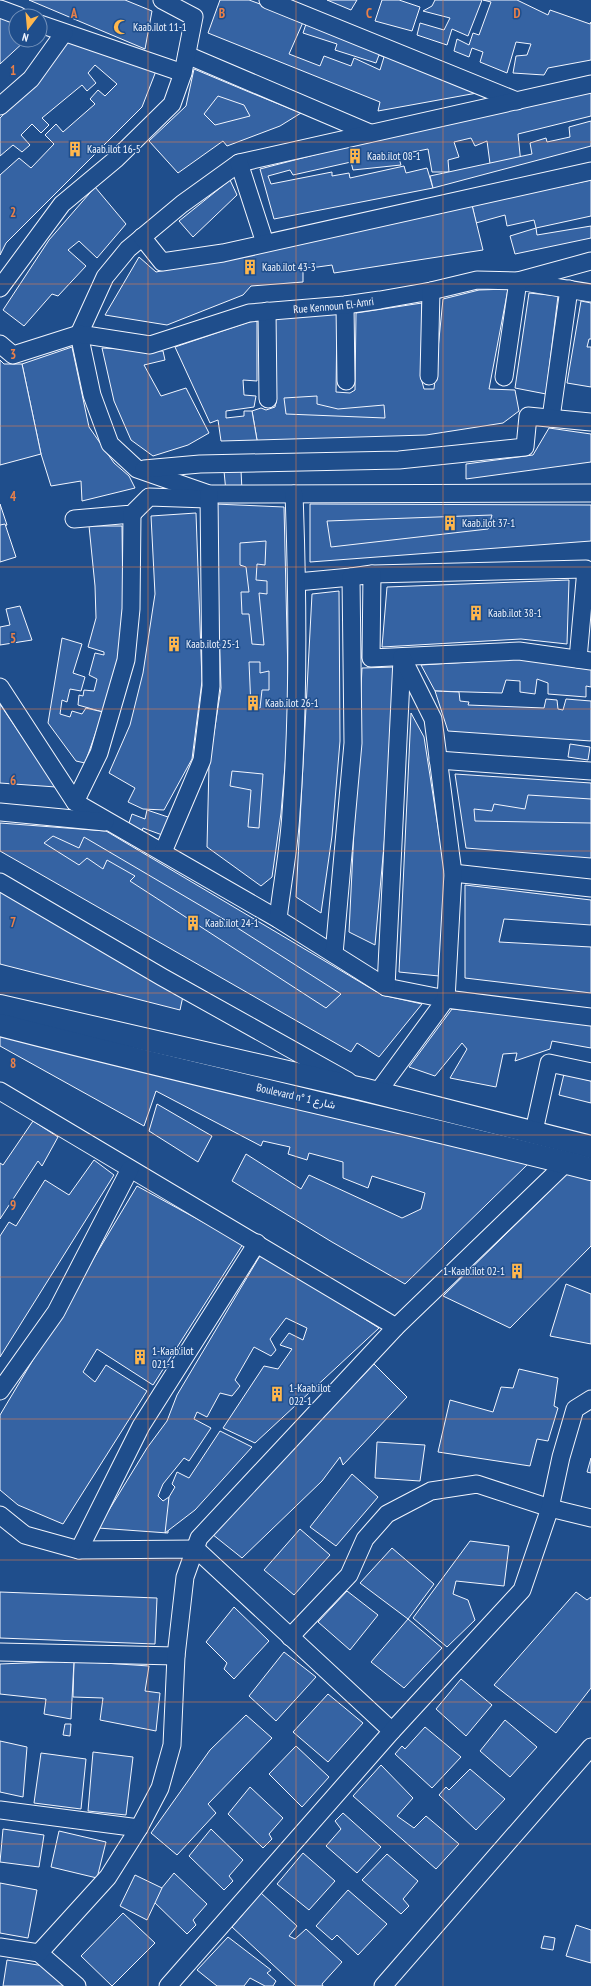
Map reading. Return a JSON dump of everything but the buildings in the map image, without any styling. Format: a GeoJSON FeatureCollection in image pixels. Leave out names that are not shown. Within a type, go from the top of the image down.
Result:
{"type":"FeatureCollection","features":[{"type":"Feature","properties":{"kind":"main road","name":"Boulevard n° شارع 1"},"geometry":{"type":"LineString","coordinates":[[0,1006],[370,1091],[534,1131],[591,1147]]}},
{"type":"Feature","properties":{"kind":"main road","name":"Boulevard n° شارع 1"},"geometry":{"type":"LineString","coordinates":[[0,1025],[591,1169]]}},
{"type":"Feature","properties":{"kind":"street"},"geometry":{"type":"LineString","coordinates":[[0,288],[62,204],[116,159],[172,104],[183,73],[194,17],[162,0]]}},
{"type":"Feature","properties":{"kind":"street"},"geometry":{"type":"LineString","coordinates":[[268,0],[517,101]]}},
{"type":"Feature","properties":{"kind":"street"},"geometry":{"type":"LineString","coordinates":[[48,27],[183,73]]}},
{"type":"Feature","properties":{"kind":"street"},"geometry":{"type":"LineString","coordinates":[[0,106],[31,79],[64,33]]}},
{"type":"Feature","properties":{"kind":"street"},"geometry":{"type":"LineString","coordinates":[[187,55],[370,133]]}},
{"type":"Feature","properties":{"kind":"street"},"geometry":{"type":"LineString","coordinates":[[208,496],[137,469],[110,444],[92,395],[80,334],[105,277],[128,249],[182,204],[239,163],[591,84]]}},
{"type":"Feature","properties":{"kind":"street"},"geometry":{"type":"LineString","coordinates":[[239,163],[265,243]]}},
{"type":"Feature","properties":{"kind":"street"},"geometry":{"type":"LineString","coordinates":[[142,237],[162,262],[223,253],[591,171]]}},
{"type":"Feature","properties":{"kind":"street"},"geometry":{"type":"LineString","coordinates":[[504,377],[518,281],[591,261]]}},
{"type":"Feature","properties":{"kind":"street","name":"Rue Kennoun El-Amri"},"geometry":{"type":"LineString","coordinates":[[80,334],[150,345],[249,313],[346,305],[431,292],[477,280],[518,281],[591,293]]}},
{"type":"Feature","properties":{"kind":"street"},"geometry":{"type":"LineString","coordinates":[[551,418],[569,289]]}},
{"type":"Feature","properties":{"kind":"street"},"geometry":{"type":"LineString","coordinates":[[429,376],[431,292]]}},
{"type":"Feature","properties":{"kind":"street"},"geometry":{"type":"LineString","coordinates":[[346,305],[346,381]]}},
{"type":"Feature","properties":{"kind":"street"},"geometry":{"type":"LineString","coordinates":[[267,311],[268,399]]}},
{"type":"Feature","properties":{"kind":"street"},"geometry":{"type":"LineString","coordinates":[[0,344],[13,355],[80,334]]}},
{"type":"Feature","properties":{"kind":"street"},"geometry":{"type":"LineString","coordinates":[[137,469],[200,464],[399,460],[525,447],[528,416],[591,422]]}},
{"type":"Feature","properties":{"kind":"street"},"geometry":{"type":"LineString","coordinates":[[74,519],[132,514],[149,497],[294,494],[591,493]]}},
{"type":"Feature","properties":{"kind":"street"},"geometry":{"type":"LineString","coordinates":[[278,919],[291,815],[296,730],[298,582],[294,494]]}},
{"type":"Feature","properties":{"kind":"street"},"geometry":{"type":"LineString","coordinates":[[163,852],[202,760],[210,694],[208,496]]}},
{"type":"Feature","properties":{"kind":"street"},"geometry":{"type":"LineString","coordinates":[[75,802],[99,753],[126,660],[131,609],[132,514]]}},
{"type":"Feature","properties":{"kind":"street"},"geometry":{"type":"LineString","coordinates":[[298,582],[372,574],[586,569],[584,660],[519,651],[371,658],[372,574]]}},
{"type":"Feature","properties":{"kind":"street"},"geometry":{"type":"LineString","coordinates":[[334,954],[353,743],[351,577]]}},
{"type":"Feature","properties":{"kind":"street"},"geometry":{"type":"LineString","coordinates":[[0,882],[162,977],[370,1091],[446,999],[453,873],[433,719],[402,657]]}},
{"type":"Feature","properties":{"kind":"street"},"geometry":{"type":"LineString","coordinates":[[386,987],[402,657]]}},
{"type":"Feature","properties":{"kind":"street"},"geometry":{"type":"LineString","coordinates":[[0,686],[75,802],[278,919],[386,987],[446,999],[591,1017]]}},
{"type":"Feature","properties":{"kind":"street"},"geometry":{"type":"LineString","coordinates":[[438,760],[591,771]]}},
{"type":"Feature","properties":{"kind":"street"},"geometry":{"type":"LineString","coordinates":[[0,812],[111,822]]}},
{"type":"Feature","properties":{"kind":"street"},"geometry":{"type":"LineString","coordinates":[[453,873],[591,888]]}},
{"type":"Feature","properties":{"kind":"street"},"geometry":{"type":"LineString","coordinates":[[534,1131],[549,1063],[591,1072]]}},
{"type":"Feature","properties":{"kind":"street"},"geometry":{"type":"LineString","coordinates":[[3,1097],[130,1169],[396,1327]]}},
{"type":"Feature","properties":{"kind":"street"},"geometry":{"type":"LineString","coordinates":[[39,1953],[108,1877],[139,1828],[160,1788],[172,1745],[176,1656],[185,1577],[199,1538],[396,1327],[566,1163]]}},
{"type":"Feature","properties":{"kind":"street"},"geometry":{"type":"LineString","coordinates":[[0,1391],[56,1312],[130,1169]]}},
{"type":"Feature","properties":{"kind":"street"},"geometry":{"type":"LineString","coordinates":[[79,1550],[141,1426],[257,1244]]}},
{"type":"Feature","properties":{"kind":"street"},"geometry":{"type":"LineString","coordinates":[[168,1986],[392,1732],[522,1590],[550,1508],[575,1409],[591,1399]]}},
{"type":"Feature","properties":{"kind":"street"},"geometry":{"type":"LineString","coordinates":[[290,1637],[349,1575],[365,1539],[386,1514],[431,1492],[477,1484],[550,1508],[591,1518]]}},
{"type":"Feature","properties":{"kind":"street"},"geometry":{"type":"LineString","coordinates":[[0,1515],[25,1535],[79,1550],[196,1549],[392,1732]]}},
{"type":"Feature","properties":{"kind":"street"},"geometry":{"type":"LineString","coordinates":[[0,1652],[176,1656]]}},
{"type":"Feature","properties":{"kind":"street"},"geometry":{"type":"LineString","coordinates":[[383,1986],[591,1747]]}},
{"type":"Feature","properties":{"kind":"street"},"geometry":{"type":"LineString","coordinates":[[0,1810],[139,1828]]}},
{"type":"Feature","properties":{"kind":"street"},"geometry":{"type":"LineString","coordinates":[[0,1947],[39,1953],[77,1986]]}},
{"type":"Feature","properties":{"kind":"place","name":"Kaab.ilot 11-1"},"geometry":{"type":"Point","coordinates":[121,27]}},
{"type":"Feature","properties":{"kind":"place","name":"Kaab.ilot 16-5"},"geometry":{"type":"Point","coordinates":[75,149]}},
{"type":"Feature","properties":{"kind":"place","name":"Kaab.ilot 08-1"},"geometry":{"type":"Point","coordinates":[355,156]}},
{"type":"Feature","properties":{"kind":"place","name":"Kaab.ilot 43-3"},"geometry":{"type":"Point","coordinates":[250,267]}},
{"type":"Feature","properties":{"kind":"place","name":"Kaab.ilot 37-1"},"geometry":{"type":"Point","coordinates":[450,523]}},
{"type":"Feature","properties":{"kind":"place","name":"Kaab.ilot 38-1"},"geometry":{"type":"Point","coordinates":[476,613]}},
{"type":"Feature","properties":{"kind":"place","name":"Kaab.ilot 25-1"},"geometry":{"type":"Point","coordinates":[174,644]}},
{"type":"Feature","properties":{"kind":"place","name":"Kaab.ilot 26-1"},"geometry":{"type":"Point","coordinates":[253,703]}},
{"type":"Feature","properties":{"kind":"place","name":"Kaab.ilot 24-1"},"geometry":{"type":"Point","coordinates":[193,923]}},
{"type":"Feature","properties":{"kind":"place","name":"1-Kaab.ilot 02-1"},"geometry":{"type":"Point","coordinates":[517,1271]}},
{"type":"Feature","properties":{"kind":"place","name":"1-Kaab.ilot 021-1"},"geometry":{"type":"Point","coordinates":[140,1357]}},
{"type":"Feature","properties":{"kind":"place","name":"1-Kaab.ilot 022-1"},"geometry":{"type":"Point","coordinates":[277,1394]}}]}
